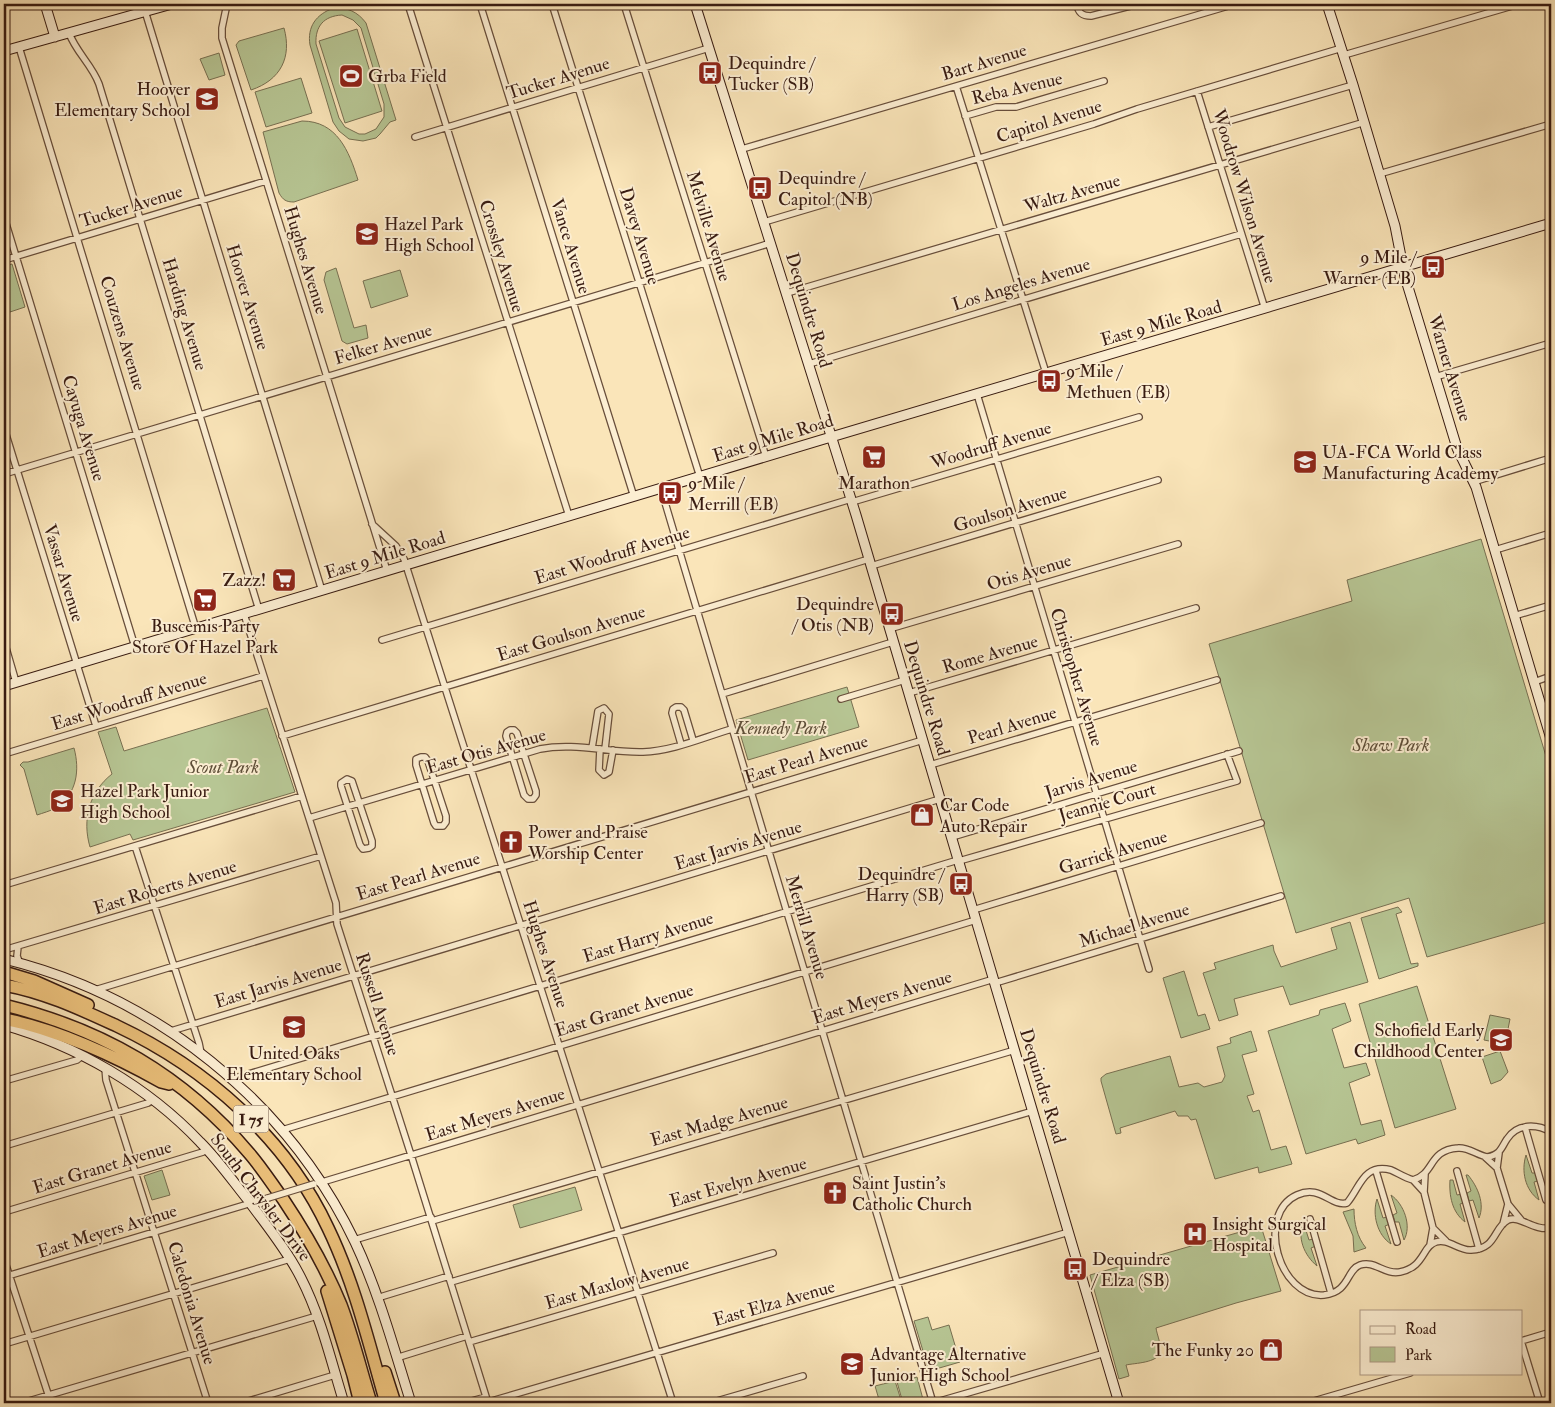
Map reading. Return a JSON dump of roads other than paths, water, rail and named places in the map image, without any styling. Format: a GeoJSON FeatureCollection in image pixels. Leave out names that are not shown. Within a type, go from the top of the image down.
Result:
{"type":"FeatureCollection","features":[{"type":"Feature","properties":{"kind":"highway"},"geometry":{"type":"LineString","coordinates":[[4,972],[34,981],[86,1004],[145,1039]]}},
{"type":"Feature","properties":{"kind":"highway","name":"I 75"},"geometry":{"type":"LineString","coordinates":[[4,985],[44,995],[145,1039],[202,1076],[239,1107],[277,1148],[314,1202],[328,1227],[357,1300],[386,1403]]}},
{"type":"Feature","properties":{"kind":"highway","name":"I 75"},"geometry":{"type":"LineString","coordinates":[[4,1005],[58,1021],[113,1044],[146,1062],[179,1086],[229,1131],[249,1153],[294,1215],[322,1263],[341,1306],[371,1403]]}},
{"type":"Feature","properties":{"kind":"highway"},"geometry":{"type":"LineString","coordinates":[[4,1019],[70,1040],[117,1058],[161,1082],[179,1086]]}},
{"type":"Feature","properties":{"kind":"highway"},"geometry":{"type":"LineString","coordinates":[[322,1263],[325,1288],[346,1350],[360,1403]]}},
{"type":"Feature","properties":{"kind":"highway"},"geometry":{"type":"LineString","coordinates":[[357,1300],[378,1352],[395,1403]]}},
{"type":"Feature","properties":{"kind":"main road"},"geometry":{"type":"LineString","coordinates":[[45,4],[55,37]]}},
{"type":"Feature","properties":{"kind":"main road"},"geometry":{"type":"LineString","coordinates":[[4,51],[172,4]]}},
{"type":"Feature","properties":{"kind":"main road","name":"Dequindre Road"},"geometry":{"type":"LineString","coordinates":[[698,4],[710,48],[832,437],[1120,1403]]}},
{"type":"Feature","properties":{"kind":"main road","name":"Warner Avenue"},"geometry":{"type":"LineString","coordinates":[[1327,4],[1365,122],[1397,232],[1404,268],[1435,377],[1457,448],[1473,482],[1495,550],[1551,739]]}},
{"type":"Feature","properties":{"kind":"main road","name":"East 9 Mile Road"},"geometry":{"type":"LineString","coordinates":[[4,686],[1551,223]]}},
{"type":"Feature","properties":{"kind":"main road"},"geometry":{"type":"LineString","coordinates":[[4,959],[48,972],[95,990],[117,1000],[171,1031],[232,1079],[282,1130],[354,1240],[377,1298],[410,1403]]}},
{"type":"Feature","properties":{"kind":"main road","name":"South Chrysler Drive"},"geometry":{"type":"LineString","coordinates":[[4,1025],[43,1038],[105,1068],[153,1100],[207,1149],[250,1203],[290,1259],[301,1278],[317,1316],[344,1403]]}},
{"type":"Feature","properties":{"kind":"street","name":"Hughes Avenue"},"geometry":{"type":"LineString","coordinates":[[227,4],[222,38],[387,571]]}},
{"type":"Feature","properties":{"kind":"street","name":"Crossley Avenue"},"geometry":{"type":"LineString","coordinates":[[408,4],[569,516]]}},
{"type":"Feature","properties":{"kind":"street","name":"Vance Avenue"},"geometry":{"type":"LineString","coordinates":[[480,4],[634,496]]}},
{"type":"Feature","properties":{"kind":"street","name":"Davey Avenue"},"geometry":{"type":"LineString","coordinates":[[552,4],[700,477]]}},
{"type":"Feature","properties":{"kind":"street","name":"Melville Avenue"},"geometry":{"type":"LineString","coordinates":[[624,4],[766,457]]}},
{"type":"Feature","properties":{"kind":"street"},"geometry":{"type":"LineString","coordinates":[[1077,4],[1084,16],[1105,13],[1119,6],[1138,4]]}},
{"type":"Feature","properties":{"kind":"street","name":"Bart Avenue"},"geometry":{"type":"LineString","coordinates":[[742,149],[1235,4]]}},
{"type":"Feature","properties":{"kind":"street","name":"Capitol Avenue"},"geometry":{"type":"LineString","coordinates":[[764,222],[1094,124],[1137,108],[1519,4]]}},
{"type":"Feature","properties":{"kind":"street","name":"Hoover Avenue"},"geometry":{"type":"LineString","coordinates":[[145,11],[322,591]]}},
{"type":"Feature","properties":{"kind":"street","name":"Harding Avenue"},"geometry":{"type":"LineString","coordinates":[[69,33],[97,80],[259,610]]}},
{"type":"Feature","properties":{"kind":"street","name":"Couzens Avenue"},"geometry":{"type":"LineString","coordinates":[[18,47],[196,629]]}},
{"type":"Feature","properties":{"kind":"street","name":"Tucker Avenue"},"geometry":{"type":"LineString","coordinates":[[415,137],[710,48]]}},
{"type":"Feature","properties":{"kind":"street","name":"Reba Avenue"},"geometry":{"type":"LineString","coordinates":[[965,116],[996,107],[1016,107],[1104,81]]}},
{"type":"Feature","properties":{"kind":"street"},"geometry":{"type":"LineString","coordinates":[[1208,127],[1353,85]]}},
{"type":"Feature","properties":{"kind":"street"},"geometry":{"type":"LineString","coordinates":[[956,86],[1046,373]]}},
{"type":"Feature","properties":{"kind":"street","name":"Woodrow Wilson Avenue"},"geometry":{"type":"LineString","coordinates":[[1197,91],[1265,309]]}},
{"type":"Feature","properties":{"kind":"street","name":"Waltz Avenue"},"geometry":{"type":"LineString","coordinates":[[787,293],[1365,122]]}},
{"type":"Feature","properties":{"kind":"street"},"geometry":{"type":"LineString","coordinates":[[1379,174],[1551,124]]}},
{"type":"Feature","properties":{"kind":"street","name":"Tucker Avenue"},"geometry":{"type":"LineString","coordinates":[[4,260],[266,181]]}},
{"type":"Feature","properties":{"kind":"street","name":"Cayuga Avenue"},"geometry":{"type":"LineString","coordinates":[[4,217],[135,647]]}},
{"type":"Feature","properties":{"kind":"street","name":"Los Angeles Avenue"},"geometry":{"type":"LineString","coordinates":[[809,364],[1241,234]]}},
{"type":"Feature","properties":{"kind":"street","name":"Felker Avenue"},"geometry":{"type":"LineString","coordinates":[[4,474],[771,242]]}},
{"type":"Feature","properties":{"kind":"street"},"geometry":{"type":"LineString","coordinates":[[1435,377],[1551,343]]}},
{"type":"Feature","properties":{"kind":"street","name":"Christopher Avenue"},"geometry":{"type":"LineString","coordinates":[[977,394],[1149,969]]}},
{"type":"Feature","properties":{"kind":"street","name":"Woodruff Avenue"},"geometry":{"type":"LineString","coordinates":[[851,501],[1139,417]]}},
{"type":"Feature","properties":{"kind":"street","name":"Vassar Avenue"},"geometry":{"type":"LineString","coordinates":[[4,428],[96,726]]}},
{"type":"Feature","properties":{"kind":"street"},"geometry":{"type":"LineString","coordinates":[[1473,482],[1551,458]]}},
{"type":"Feature","properties":{"kind":"street","name":"Goulson Avenue"},"geometry":{"type":"LineString","coordinates":[[869,563],[1016,523],[1158,480]]}},
{"type":"Feature","properties":{"kind":"street","name":"Merrill Avenue"},"geometry":{"type":"LineString","coordinates":[[661,489],[933,1403]]}},
{"type":"Feature","properties":{"kind":"street","name":"East Woodruff Avenue"},"geometry":{"type":"LineString","coordinates":[[382,640],[679,550],[851,501]]}},
{"type":"Feature","properties":{"kind":"street","name":"Hughes Avenue"},"geometry":{"type":"LineString","coordinates":[[372,524],[402,554],[673,1403]]}},
{"type":"Feature","properties":{"kind":"street"},"geometry":{"type":"LineString","coordinates":[[1495,550],[1551,533]]}},
{"type":"Feature","properties":{"kind":"street","name":"Otis Avenue"},"geometry":{"type":"LineString","coordinates":[[889,629],[1178,544]]}},
{"type":"Feature","properties":{"kind":"street","name":"East Goulson Avenue"},"geometry":{"type":"LineString","coordinates":[[282,736],[698,611],[869,563]]}},
{"type":"Feature","properties":{"kind":"street"},"geometry":{"type":"LineString","coordinates":[[1514,616],[1551,605]]}},
{"type":"Feature","properties":{"kind":"street","name":"Rome Avenue"},"geometry":{"type":"LineString","coordinates":[[909,693],[1196,608]]}},
{"type":"Feature","properties":{"kind":"street","name":"Russell Avenue"},"geometry":{"type":"LineString","coordinates":[[244,614],[336,902],[336,917],[487,1401]]}},
{"type":"Feature","properties":{"kind":"street"},"geometry":{"type":"LineString","coordinates":[[4,641],[16,682]]}},
{"type":"Feature","properties":{"kind":"street"},"geometry":{"type":"LineString","coordinates":[[722,694],[893,642]]}},
{"type":"Feature","properties":{"kind":"street","name":"East Woodruff Avenue"},"geometry":{"type":"LineString","coordinates":[[4,754],[263,676]]}},
{"type":"Feature","properties":{"kind":"street"},"geometry":{"type":"LineString","coordinates":[[1534,682],[1551,676]]}},
{"type":"Feature","properties":{"kind":"street"},"geometry":{"type":"LineString","coordinates":[[841,699],[905,680]]}},
{"type":"Feature","properties":{"kind":"street","name":"Pearl Avenue"},"geometry":{"type":"LineString","coordinates":[[930,765],[1217,680]]}},
{"type":"Feature","properties":{"kind":"street"},"geometry":{"type":"LineString","coordinates":[[681,744],[672,713],[676,707],[681,707],[684,710],[693,740]]}},
{"type":"Feature","properties":{"kind":"street"},"geometry":{"type":"LineString","coordinates":[[592,748],[598,711],[604,708],[609,714],[599,768],[600,772],[604,775],[608,774],[610,770],[613,750]]}},
{"type":"Feature","properties":{"kind":"street","name":"East Otis Avenue"},"geometry":{"type":"LineString","coordinates":[[309,818],[524,753],[547,748],[565,746],[628,752],[651,752],[732,729]]}},
{"type":"Feature","properties":{"kind":"street"},"geometry":{"type":"LineString","coordinates":[[514,730],[517,733],[524,753],[536,791],[536,795],[533,798],[528,799],[524,795],[512,757],[506,736],[507,732],[514,730]]}},
{"type":"Feature","properties":{"kind":"street","name":"East Pearl Avenue"},"geometry":{"type":"LineString","coordinates":[[95,990],[923,740]]}},
{"type":"Feature","properties":{"kind":"street","name":"Jarvis Avenue"},"geometry":{"type":"LineString","coordinates":[[952,837],[1239,751]]}},
{"type":"Feature","properties":{"kind":"street","name":"Jeannie Court"},"geometry":{"type":"LineString","coordinates":[[959,860],[1237,782],[1227,754]]}},
{"type":"Feature","properties":{"kind":"street"},"geometry":{"type":"LineString","coordinates":[[421,757],[427,758],[434,781],[446,819],[443,826],[436,826],[434,823],[416,759],[421,757]]}},
{"type":"Feature","properties":{"kind":"street"},"geometry":{"type":"LineString","coordinates":[[347,779],[352,781],[359,803],[372,843],[369,848],[363,849],[360,845],[341,783],[347,779]]}},
{"type":"Feature","properties":{"kind":"street"},"geometry":{"type":"LineString","coordinates":[[4,885],[302,796]]}},
{"type":"Feature","properties":{"kind":"street","name":"East Jarvis Avenue"},"geometry":{"type":"LineString","coordinates":[[171,1031],[940,799]]}},
{"type":"Feature","properties":{"kind":"street","name":"Garrick Avenue"},"geometry":{"type":"LineString","coordinates":[[975,915],[1118,866],[1262,823]]}},
{"type":"Feature","properties":{"kind":"street"},"geometry":{"type":"LineString","coordinates":[[135,846],[201,1053]]}},
{"type":"Feature","properties":{"kind":"street","name":"East Roberts Avenue"},"geometry":{"type":"LineString","coordinates":[[4,950],[321,856]]}},
{"type":"Feature","properties":{"kind":"street","name":"East Harry Avenue"},"geometry":{"type":"LineString","coordinates":[[232,1079],[959,860]]}},
{"type":"Feature","properties":{"kind":"street","name":"Michael Avenue"},"geometry":{"type":"LineString","coordinates":[[995,981],[1281,896]]}},
{"type":"Feature","properties":{"kind":"street","name":"East Granet Avenue"},"geometry":{"type":"LineString","coordinates":[[282,1130],[805,971],[975,915]]}},
{"type":"Feature","properties":{"kind":"street"},"geometry":{"type":"LineString","coordinates":[[18,947],[17,956],[20,964]]}},
{"type":"Feature","properties":{"kind":"street","name":"East Meyers Avenue"},"geometry":{"type":"LineString","coordinates":[[6,1276],[995,981]]}},
{"type":"Feature","properties":{"kind":"street","name":"East Madge Avenue"},"geometry":{"type":"LineString","coordinates":[[354,1240],[600,1172],[1015,1050]]}},
{"type":"Feature","properties":{"kind":"street"},"geometry":{"type":"LineString","coordinates":[[4,1082],[77,1060],[82,1056]]}},
{"type":"Feature","properties":{"kind":"street","name":"Caledonia Avenue"},"geometry":{"type":"LineString","coordinates":[[105,1068],[106,1080],[116,1113],[208,1403]]}},
{"type":"Feature","properties":{"kind":"street"},"geometry":{"type":"LineString","coordinates":[[4,1146],[116,1113],[153,1100]]}},
{"type":"Feature","properties":{"kind":"street","name":"East Evelyn Avenue"},"geometry":{"type":"LineString","coordinates":[[377,1298],[619,1232],[1033,1111]]}},
{"type":"Feature","properties":{"kind":"street"},"geometry":{"type":"LineString","coordinates":[[1523,1221],[1508,1204],[1497,1168],[1499,1153],[1510,1135],[1525,1127],[1536,1126],[1551,1132]]}},
{"type":"Feature","properties":{"kind":"street"},"geometry":{"type":"LineString","coordinates":[[1525,1127],[1546,1200]]}},
{"type":"Feature","properties":{"kind":"street"},"geometry":{"type":"LineString","coordinates":[[1412,1180],[1425,1174],[1437,1156],[1443,1151],[1460,1148],[1468,1149],[1485,1157],[1497,1168]]}},
{"type":"Feature","properties":{"kind":"street","name":"East Granet Avenue"},"geometry":{"type":"LineString","coordinates":[[4,1212],[200,1153],[207,1149]]}},
{"type":"Feature","properties":{"kind":"street"},"geometry":{"type":"LineString","coordinates":[[1485,1157],[1495,1156],[1499,1153]]}},
{"type":"Feature","properties":{"kind":"street"},"geometry":{"type":"LineString","coordinates":[[1424,1192],[1412,1180],[1388,1170],[1376,1171],[1364,1176],[1347,1203],[1338,1203],[1322,1194],[1304,1193],[1289,1200],[1278,1216],[1275,1236],[1278,1257],[1287,1273],[1301,1288],[1321,1295],[1331,1293],[1346,1283],[1354,1269],[1360,1265],[1370,1263],[1386,1271],[1398,1273],[1414,1266],[1419,1263],[1428,1247],[1433,1228],[1424,1192],[1425,1174]]}},
{"type":"Feature","properties":{"kind":"street"},"geometry":{"type":"LineString","coordinates":[[1376,1171],[1397,1242]]}},
{"type":"Feature","properties":{"kind":"street"},"geometry":{"type":"LineString","coordinates":[[1457,1171],[1479,1249]]}},
{"type":"Feature","properties":{"kind":"street"},"geometry":{"type":"LineString","coordinates":[[1433,1228],[1448,1243],[1455,1247],[1464,1250],[1479,1249],[1489,1244],[1503,1224],[1508,1204]]}},
{"type":"Feature","properties":{"kind":"street"},"geometry":{"type":"LineString","coordinates":[[1310,1219],[1331,1293]]}},
{"type":"Feature","properties":{"kind":"street"},"geometry":{"type":"LineString","coordinates":[[1503,1224],[1514,1219],[1539,1229],[1551,1228]]}},
{"type":"Feature","properties":{"kind":"street","name":"East Elza Avenue"},"geometry":{"type":"LineString","coordinates":[[464,1403],[487,1401],[657,1353],[1069,1232]]}},
{"type":"Feature","properties":{"kind":"street"},"geometry":{"type":"LineString","coordinates":[[1428,1247],[1440,1241],[1448,1243]]}},
{"type":"Feature","properties":{"kind":"street","name":"East Maxlow Avenue"},"geometry":{"type":"LineString","coordinates":[[396,1358],[638,1293],[773,1253]]}},
{"type":"Feature","properties":{"kind":"street"},"geometry":{"type":"LineString","coordinates":[[4,1259],[6,1276],[51,1403]]}},
{"type":"Feature","properties":{"kind":"street"},"geometry":{"type":"LineString","coordinates":[[4,1344],[290,1259]]}},
{"type":"Feature","properties":{"kind":"street"},"geometry":{"type":"LineString","coordinates":[[22,1403],[317,1316]]}},
{"type":"Feature","properties":{"kind":"street"},"geometry":{"type":"LineString","coordinates":[[1522,1341],[1551,1332]]}},
{"type":"Feature","properties":{"kind":"street"},"geometry":{"type":"LineString","coordinates":[[1522,1344],[1540,1403]]}},
{"type":"Feature","properties":{"kind":"street"},"geometry":{"type":"LineString","coordinates":[[933,1403],[1105,1353]]}},
{"type":"Feature","properties":{"kind":"street"},"geometry":{"type":"LineString","coordinates":[[1307,1403],[1329,1400],[1407,1374]]}},
{"type":"Feature","properties":{"kind":"street"},"geometry":{"type":"LineString","coordinates":[[242,1403],[336,1375]]}},
{"type":"Feature","properties":{"kind":"street"},"geometry":{"type":"LineString","coordinates":[[710,1403],[803,1376]]}},
{"type":"Feature","properties":{"kind":"place","name":"Dequindre / Tucker (SB)"},"geometry":{"type":"Point","coordinates":[710,73]}},
{"type":"Feature","properties":{"kind":"place","name":"Grba Field"},"geometry":{"type":"Point","coordinates":[351,76]}},
{"type":"Feature","properties":{"kind":"place","name":"Hoover Elementary School"},"geometry":{"type":"Point","coordinates":[207,99]}},
{"type":"Feature","properties":{"kind":"place","name":"Dequindre / Capitol (NB)"},"geometry":{"type":"Point","coordinates":[760,188]}},
{"type":"Feature","properties":{"kind":"place","name":"Hazel Park High School"},"geometry":{"type":"Point","coordinates":[367,234]}},
{"type":"Feature","properties":{"kind":"place","name":"9 Mile / Warner (EB)"},"geometry":{"type":"Point","coordinates":[1433,267]}},
{"type":"Feature","properties":{"kind":"place","name":"9 Mile / Methuen (EB)"},"geometry":{"type":"Point","coordinates":[1049,381]}},
{"type":"Feature","properties":{"kind":"place","name":"Marathon"},"geometry":{"type":"Point","coordinates":[874,457]}},
{"type":"Feature","properties":{"kind":"place","name":"UA-FCA World Class Manufacturing Academy"},"geometry":{"type":"Point","coordinates":[1305,462]}},
{"type":"Feature","properties":{"kind":"place","name":"9 Mile / Merrill (EB)"},"geometry":{"type":"Point","coordinates":[670,493]}},
{"type":"Feature","properties":{"kind":"place","name":"Zazz!"},"geometry":{"type":"Point","coordinates":[284,580]}},
{"type":"Feature","properties":{"kind":"place","name":"Buscemis Party Store Of Hazel Park"},"geometry":{"type":"Point","coordinates":[205,600]}},
{"type":"Feature","properties":{"kind":"place","name":"Dequindre / Otis (NB)"},"geometry":{"type":"Point","coordinates":[892,614]}},
{"type":"Feature","properties":{"kind":"place","name":"Hazel Park Junior High School"},"geometry":{"type":"Point","coordinates":[62,801]}},
{"type":"Feature","properties":{"kind":"place","name":"Car Code Auto Repair"},"geometry":{"type":"Point","coordinates":[922,815]}},
{"type":"Feature","properties":{"kind":"place","name":"Power and Praise Worship Center"},"geometry":{"type":"Point","coordinates":[511,842]}},
{"type":"Feature","properties":{"kind":"place","name":"Dequindre / Harry (SB)"},"geometry":{"type":"Point","coordinates":[961,884]}},
{"type":"Feature","properties":{"kind":"place","name":"United Oaks Elementary School"},"geometry":{"type":"Point","coordinates":[294,1027]}},
{"type":"Feature","properties":{"kind":"place","name":"Schofield Early Childhood Center"},"geometry":{"type":"Point","coordinates":[1501,1040]}},
{"type":"Feature","properties":{"kind":"place","name":"Saint Justin's Catholic Church"},"geometry":{"type":"Point","coordinates":[835,1193]}},
{"type":"Feature","properties":{"kind":"place","name":"Insight Surgical Hospital"},"geometry":{"type":"Point","coordinates":[1195,1234]}},
{"type":"Feature","properties":{"kind":"place","name":"Dequindre / Elza (SB)"},"geometry":{"type":"Point","coordinates":[1075,1269]}},
{"type":"Feature","properties":{"kind":"place","name":"The Funky 20"},"geometry":{"type":"Point","coordinates":[1271,1350]}},
{"type":"Feature","properties":{"kind":"place","name":"Advantage Alternative Junior High School"},"geometry":{"type":"Point","coordinates":[852,1364]}},
{"type":"Feature","properties":{"kind":"park label","name":"Kennedy Park"},"geometry":{"type":"Point","coordinates":[781,728]}},
{"type":"Feature","properties":{"kind":"park label","name":"Shaw Park"},"geometry":{"type":"Point","coordinates":[1391,745]}},
{"type":"Feature","properties":{"kind":"park label","name":"Scout Park"},"geometry":{"type":"Point","coordinates":[223,767]}}]}
